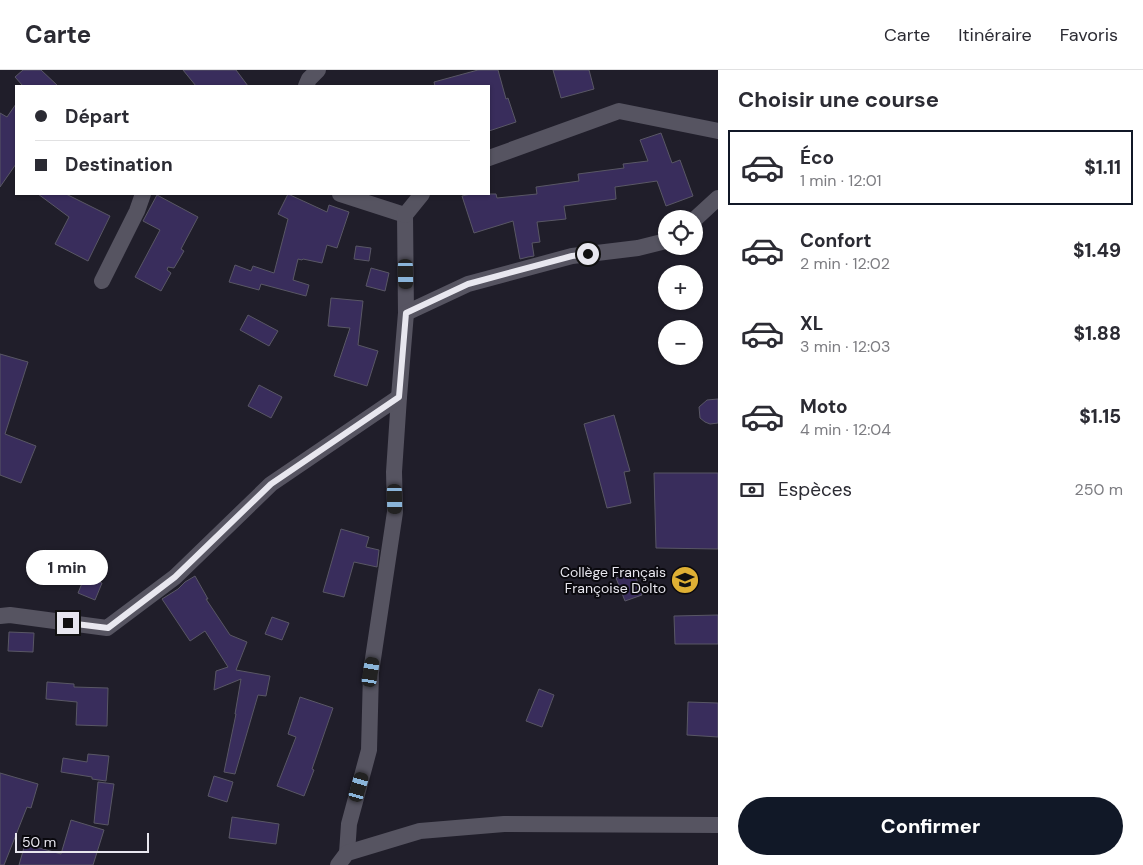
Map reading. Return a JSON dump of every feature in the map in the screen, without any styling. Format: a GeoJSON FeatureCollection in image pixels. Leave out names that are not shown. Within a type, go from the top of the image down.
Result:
{"type":"FeatureCollection","features":[{"type":"Feature","properties":{"kind":"street"},"geometry":{"type":"LineString","coordinates":[[306,85],[309,79],[318,70]]}},
{"type":"Feature","properties":{"kind":"street"},"geometry":{"type":"LineString","coordinates":[[490,158],[619,111],[718,131]]}},
{"type":"Feature","properties":{"kind":"street"},"geometry":{"type":"LineString","coordinates":[[102,281],[143,195]]}},
{"type":"Feature","properties":{"kind":"street"},"geometry":{"type":"LineString","coordinates":[[343,195],[405,216]]}},
{"type":"Feature","properties":{"kind":"street"},"geometry":{"type":"LineString","coordinates":[[342,859],[349,824],[369,750],[371,672],[395,512],[394,472],[406,313],[405,216],[421,195]]}},
{"type":"Feature","properties":{"kind":"street"},"geometry":{"type":"LineString","coordinates":[[703,212],[718,198]]}},
{"type":"Feature","properties":{"kind":"street"},"geometry":{"type":"LineString","coordinates":[[406,313],[468,284],[572,256],[638,248],[658,243]]}},
{"type":"Feature","properties":{"kind":"street"},"geometry":{"type":"LineString","coordinates":[[0,616],[10,615],[108,628],[175,577],[271,484],[399,397]]}},
{"type":"Feature","properties":{"kind":"street"},"geometry":{"type":"LineString","coordinates":[[342,859],[420,831],[504,824],[718,825]]}},
{"type":"Feature","properties":{"kind":"building"},"geometry":{"type":"Polygon","coordinates":[[[23,70],[41,70],[57,85],[22,85],[15,77],[23,70]]]}},
{"type":"Feature","properties":{"kind":"building"},"geometry":{"type":"Polygon","coordinates":[[[183,70],[236,70],[247,85],[195,85],[183,70]]]}},
{"type":"Feature","properties":{"kind":"building"},"geometry":{"type":"Polygon","coordinates":[[[478,70],[498,70],[506,99],[508,98],[516,122],[490,131],[490,85],[435,85],[434,82],[478,70]]]}},
{"type":"Feature","properties":{"kind":"building"},"geometry":{"type":"Polygon","coordinates":[[[553,70],[589,70],[594,89],[561,98],[553,70]]]}},
{"type":"Feature","properties":{"kind":"building"},"geometry":{"type":"Polygon","coordinates":[[[15,105],[15,165],[0,187],[0,113],[7,117],[15,105]]]}},
{"type":"Feature","properties":{"kind":"building"},"geometry":{"type":"Polygon","coordinates":[[[661,133],[672,163],[680,160],[693,196],[666,206],[657,181],[615,187],[616,199],[564,206],[566,219],[537,222],[540,242],[532,243],[534,256],[520,259],[513,221],[474,233],[462,196],[496,194],[497,198],[537,194],[536,187],[579,181],[578,174],[624,168],[623,164],[648,161],[640,140],[661,133]]]}},
{"type":"Feature","properties":{"kind":"building"},"geometry":{"type":"Polygon","coordinates":[[[39,195],[68,195],[110,216],[88,261],[55,244],[69,217],[39,195]]]}},
{"type":"Feature","properties":{"kind":"building"},"geometry":{"type":"Polygon","coordinates":[[[157,195],[198,217],[181,249],[184,251],[174,268],[168,267],[167,270],[171,273],[161,291],[135,277],[160,230],[143,221],[157,195]]]}},
{"type":"Feature","properties":{"kind":"building"},"geometry":{"type":"Polygon","coordinates":[[[288,195],[327,212],[329,205],[349,212],[337,248],[327,245],[322,263],[298,259],[293,280],[309,285],[306,296],[261,284],[259,290],[229,282],[235,265],[251,271],[253,266],[274,273],[288,219],[278,214],[288,195]]]}},
{"type":"Feature","properties":{"kind":"building"},"geometry":{"type":"Polygon","coordinates":[[[356,246],[371,248],[369,261],[354,259],[356,246]]]}},
{"type":"Feature","properties":{"kind":"building"},"geometry":{"type":"Polygon","coordinates":[[[371,268],[389,273],[385,291],[366,286],[371,268]]]}},
{"type":"Feature","properties":{"kind":"building"},"geometry":{"type":"Polygon","coordinates":[[[331,298],[363,301],[358,345],[378,351],[367,386],[334,376],[350,328],[328,326],[331,298]]]}},
{"type":"Feature","properties":{"kind":"building"},"geometry":{"type":"Polygon","coordinates":[[[248,315],[278,331],[269,346],[240,330],[248,315]]]}},
{"type":"Feature","properties":{"kind":"building"},"geometry":{"type":"Polygon","coordinates":[[[0,354],[28,362],[5,434],[36,446],[21,483],[0,475],[0,354]]]}},
{"type":"Feature","properties":{"kind":"building"},"geometry":{"type":"Polygon","coordinates":[[[259,385],[282,397],[271,418],[248,406],[259,385]]]}},
{"type":"Feature","properties":{"kind":"building"},"geometry":{"type":"Polygon","coordinates":[[[718,399],[718,423],[710,424],[705,422],[700,418],[699,407],[707,400],[718,399]]]}},
{"type":"Feature","properties":{"kind":"building"},"geometry":{"type":"Polygon","coordinates":[[[614,415],[630,471],[624,472],[631,503],[607,508],[584,424],[614,415]]]}},
{"type":"Feature","properties":{"kind":"building"},"geometry":{"type":"Polygon","coordinates":[[[654,473],[718,473],[718,549],[656,548],[654,473]]]}},
{"type":"Feature","properties":{"kind":"building"},"geometry":{"type":"Polygon","coordinates":[[[341,529],[369,537],[366,547],[379,550],[377,567],[354,562],[344,597],[323,592],[341,529]]]}},
{"type":"Feature","properties":{"kind":"building"},"geometry":{"type":"Polygon","coordinates":[[[45,550],[58,561],[44,579],[31,569],[45,550]]]}},
{"type":"Feature","properties":{"kind":"building"},"geometry":{"type":"Polygon","coordinates":[[[634,572],[642,595],[625,601],[616,578],[634,572]]]}},
{"type":"Feature","properties":{"kind":"building"},"geometry":{"type":"Polygon","coordinates":[[[85,576],[102,583],[95,600],[78,593],[85,576]]]}},
{"type":"Feature","properties":{"kind":"building"},"geometry":{"type":"Polygon","coordinates":[[[195,576],[208,599],[206,599],[230,635],[247,642],[236,670],[270,676],[266,696],[258,695],[235,774],[224,772],[241,679],[214,690],[216,671],[228,667],[205,631],[190,641],[162,599],[195,576]]]}},
{"type":"Feature","properties":{"kind":"building"},"geometry":{"type":"Polygon","coordinates":[[[718,615],[718,644],[675,644],[674,616],[718,615]]]}},
{"type":"Feature","properties":{"kind":"building"},"geometry":{"type":"Polygon","coordinates":[[[272,617],[289,623],[282,640],[265,634],[272,617]]]}},
{"type":"Feature","properties":{"kind":"building"},"geometry":{"type":"Polygon","coordinates":[[[9,632],[34,633],[33,652],[8,651],[9,632]]]}},
{"type":"Feature","properties":{"kind":"building"},"geometry":{"type":"Polygon","coordinates":[[[47,682],[74,684],[74,687],[108,688],[107,726],[76,725],[77,702],[46,699],[47,682]]]}},
{"type":"Feature","properties":{"kind":"building"},"geometry":{"type":"Polygon","coordinates":[[[539,689],[554,695],[542,727],[526,721],[539,689]]]}},
{"type":"Feature","properties":{"kind":"building"},"geometry":{"type":"Polygon","coordinates":[[[300,697],[333,708],[304,796],[277,786],[296,737],[288,734],[300,697]]]}},
{"type":"Feature","properties":{"kind":"building"},"geometry":{"type":"Polygon","coordinates":[[[688,702],[718,703],[718,737],[687,735],[688,702]]]}},
{"type":"Feature","properties":{"kind":"building"},"geometry":{"type":"Polygon","coordinates":[[[88,754],[109,756],[106,781],[61,772],[63,758],[87,762],[88,754]]]}},
{"type":"Feature","properties":{"kind":"building"},"geometry":{"type":"Polygon","coordinates":[[[0,773],[38,784],[31,808],[27,807],[4,865],[0,865],[0,773]]]}},
{"type":"Feature","properties":{"kind":"building"},"geometry":{"type":"Polygon","coordinates":[[[214,776],[233,782],[227,802],[208,796],[214,776]]]}},
{"type":"Feature","properties":{"kind":"building"},"geometry":{"type":"Polygon","coordinates":[[[98,782],[114,784],[108,825],[94,823],[98,782]]]}},
{"type":"Feature","properties":{"kind":"building"},"geometry":{"type":"Polygon","coordinates":[[[232,817],[279,824],[276,844],[229,838],[232,817]]]}},
{"type":"Feature","properties":{"kind":"building"},"geometry":{"type":"Polygon","coordinates":[[[71,820],[104,830],[93,865],[19,865],[25,844],[61,854],[71,820]]]}},
{"type":"Feature","properties":{"kind":"place","name":"Collège Français Françoise Dolto"},"geometry":{"type":"Point","coordinates":[685,580]}},
{"type":"Feature","properties":{"kind":"route"},"geometry":{"type":"LineString","coordinates":[[68,623],[108,628],[175,577],[271,484],[399,397],[406,313],[468,284],[572,256],[588,254]]}}]}
